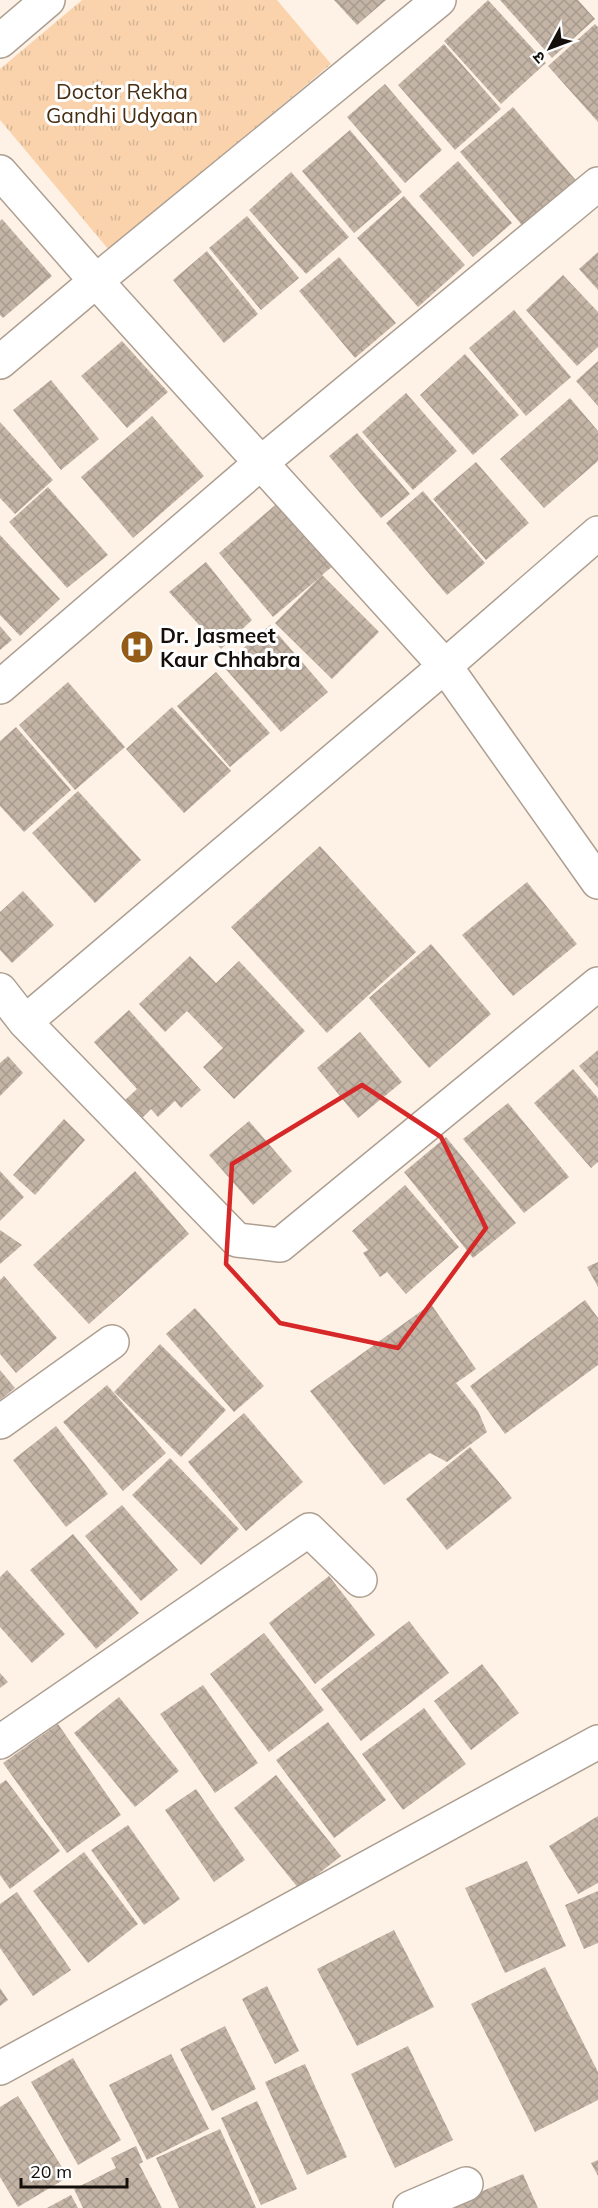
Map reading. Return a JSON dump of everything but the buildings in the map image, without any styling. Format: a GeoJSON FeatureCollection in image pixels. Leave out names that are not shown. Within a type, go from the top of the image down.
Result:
{"type":"FeatureCollection","features":[{"type":"Feature","properties":{"kind":"street"},"geometry":{"type":"LineString","coordinates":[[0,41],[48,0]]}},
{"type":"Feature","properties":{"kind":"street"},"geometry":{"type":"LineString","coordinates":[[0,362],[439,0]]}},
{"type":"Feature","properties":{"kind":"street"},"geometry":{"type":"LineString","coordinates":[[0,172],[445,666],[598,882]]}},
{"type":"Feature","properties":{"kind":"street"},"geometry":{"type":"LineString","coordinates":[[0,687],[262,462],[598,184]]}},
{"type":"Feature","properties":{"kind":"street"},"geometry":{"type":"LineString","coordinates":[[25,1022],[445,666],[598,532]]}},
{"type":"Feature","properties":{"kind":"street"},"geometry":{"type":"LineString","coordinates":[[0,990],[25,1022],[237,1240],[280,1245],[598,984]]}},
{"type":"Feature","properties":{"kind":"street"},"geometry":{"type":"LineString","coordinates":[[0,1422],[112,1342]]}},
{"type":"Feature","properties":{"kind":"street"},"geometry":{"type":"LineString","coordinates":[[0,1742],[309,1530],[360,1580]]}},
{"type":"Feature","properties":{"kind":"street"},"geometry":{"type":"LineString","coordinates":[[0,2068],[598,1742]]}},
{"type":"Feature","properties":{"kind":"street"},"geometry":{"type":"LineString","coordinates":[[410,2208],[466,2184]]}},
{"type":"Feature","properties":{"kind":"highlighted area"},"geometry":{"type":"Polygon","coordinates":[[[362,1085],[441,1137],[486,1228],[398,1348],[280,1323],[226,1264],[232,1164],[362,1085]]]}},
{"type":"Feature","properties":{"kind":"green space","name":"Doctor Rekha Gandhi Udyaan"},"geometry":{"type":"Polygon","coordinates":[[[82,0],[277,0],[331,64],[109,250],[0,120],[0,69],[82,0]]]}},
{"type":"Feature","properties":{"kind":"place","name":"Dr. Jasmeet Kaur Chhabra"},"geometry":{"type":"Point","coordinates":[137,647]}}]}
